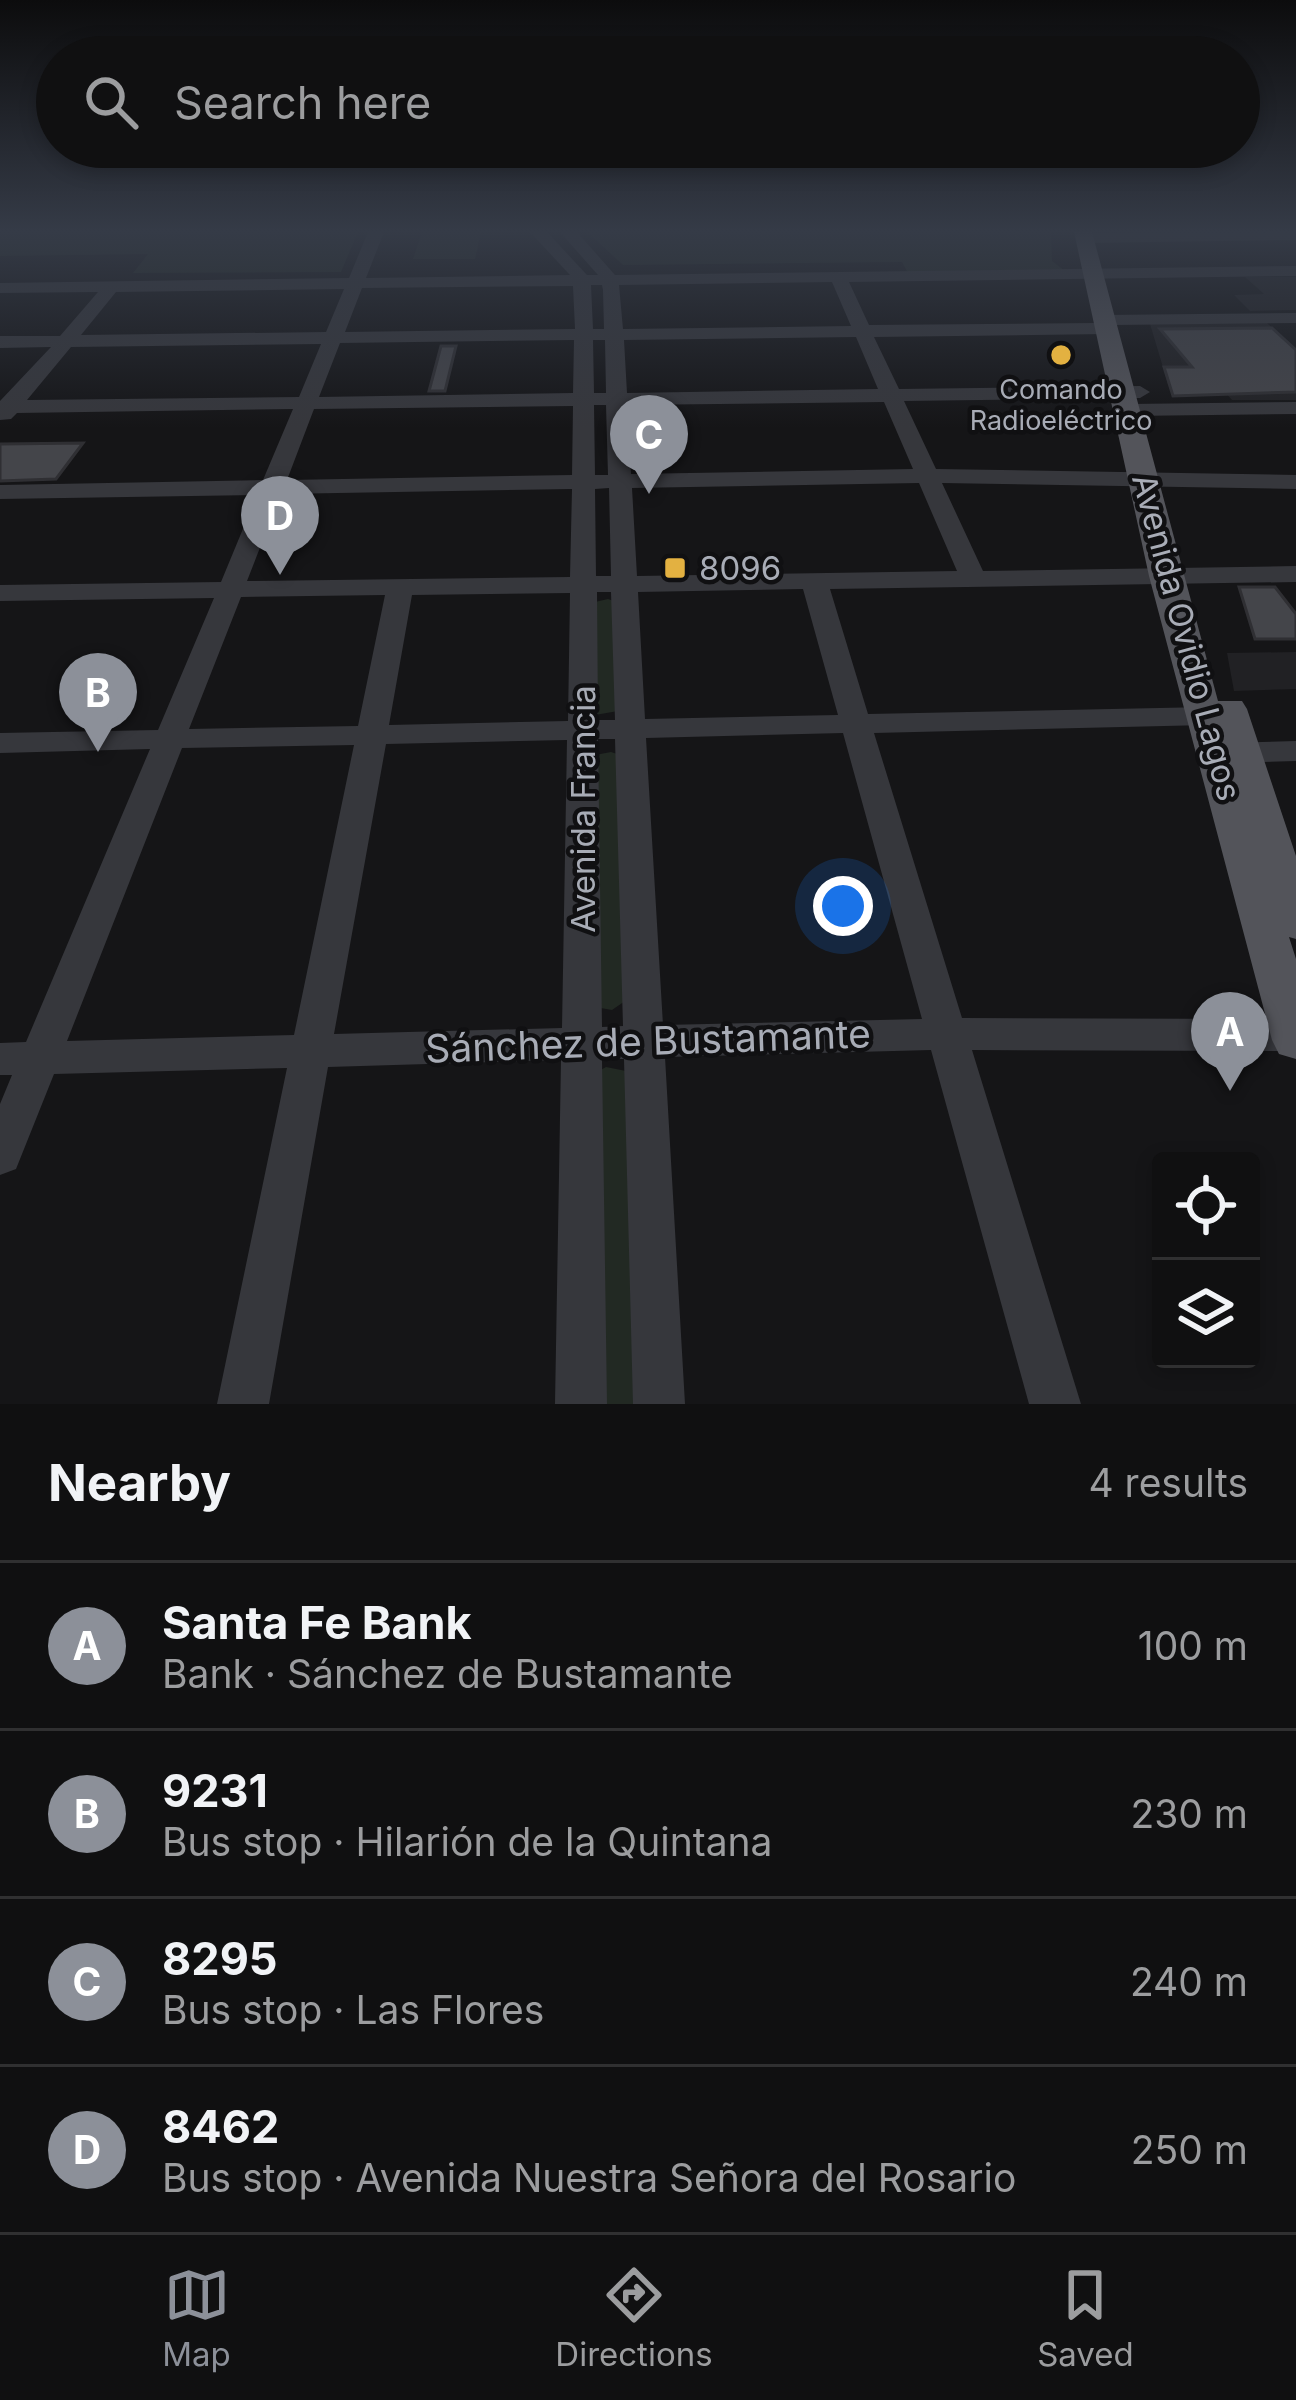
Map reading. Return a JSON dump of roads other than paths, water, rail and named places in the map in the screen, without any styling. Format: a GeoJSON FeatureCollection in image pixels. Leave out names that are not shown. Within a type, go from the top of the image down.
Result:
{"type":"FeatureCollection","features":[{"type":"Feature","properties":{"kind":"main road","name":"Avenida Ovidio Lagos"},"geometry":{"type":"LineString","coordinates":[[1104,298],[1155,480],[1296,1037]]}},
{"type":"Feature","properties":{"kind":"main road","name":"Avenida Ovidio Lagos"},"geometry":{"type":"LineString","coordinates":[[1222,740],[1296,923]]}},
{"type":"Feature","properties":{"kind":"street"},"geometry":{"type":"LineString","coordinates":[[4,411],[101,298]]}},
{"type":"Feature","properties":{"kind":"street"},"geometry":{"type":"LineString","coordinates":[[0,1156],[19,1058],[172,740],[349,298]]}},
{"type":"Feature","properties":{"kind":"street","name":"Avenida Francia"},"geometry":{"type":"LineString","coordinates":[[581,1404],[583,298]]}},
{"type":"Feature","properties":{"kind":"street","name":"Avenida Francia"},"geometry":{"type":"LineString","coordinates":[[611,298],[659,1404]]}},
{"type":"Feature","properties":{"kind":"street"},"geometry":{"type":"LineString","coordinates":[[847,298],[974,579]]}},
{"type":"Feature","properties":{"kind":"street"},"geometry":{"type":"LineString","coordinates":[[0,342],[861,332],[1292,321]]}},
{"type":"Feature","properties":{"kind":"street"},"geometry":{"type":"LineString","coordinates":[[4,411],[890,395],[1296,408]]}},
{"type":"Feature","properties":{"kind":"street"},"geometry":{"type":"LineString","coordinates":[[0,491],[927,476],[1296,482]]}},
{"type":"Feature","properties":{"kind":"street"},"geometry":{"type":"LineString","coordinates":[[0,593],[1296,574]]}},
{"type":"Feature","properties":{"kind":"street"},"geometry":{"type":"LineString","coordinates":[[814,581],[1055,1404]]}},
{"type":"Feature","properties":{"kind":"street"},"geometry":{"type":"LineString","coordinates":[[243,1404],[400,587]]}},
{"type":"Feature","properties":{"kind":"street"},"geometry":{"type":"LineString","coordinates":[[0,743],[859,726],[1222,740],[1296,752]]}},
{"type":"Feature","properties":{"kind":"street","name":"Sánchez de Bustamante"},"geometry":{"type":"LineString","coordinates":[[19,1058],[944,1034],[1296,1037]]}},
{"type":"Feature","properties":{"kind":"place","name":"Comando Radioeléctrico"},"geometry":{"type":"Point","coordinates":[1061,355]}},
{"type":"Feature","properties":{"kind":"place","name":"8295"},"geometry":{"type":"Point","coordinates":[649,494]}},
{"type":"Feature","properties":{"kind":"place","name":"8096"},"geometry":{"type":"Point","coordinates":[675,568]}},
{"type":"Feature","properties":{"kind":"place","name":"8462"},"geometry":{"type":"Point","coordinates":[280,575]}},
{"type":"Feature","properties":{"kind":"place","name":"9231"},"geometry":{"type":"Point","coordinates":[98,752]}},
{"type":"Feature","properties":{"kind":"place","name":"Santa Fe Bank"},"geometry":{"type":"Point","coordinates":[1230,1091]}}]}
